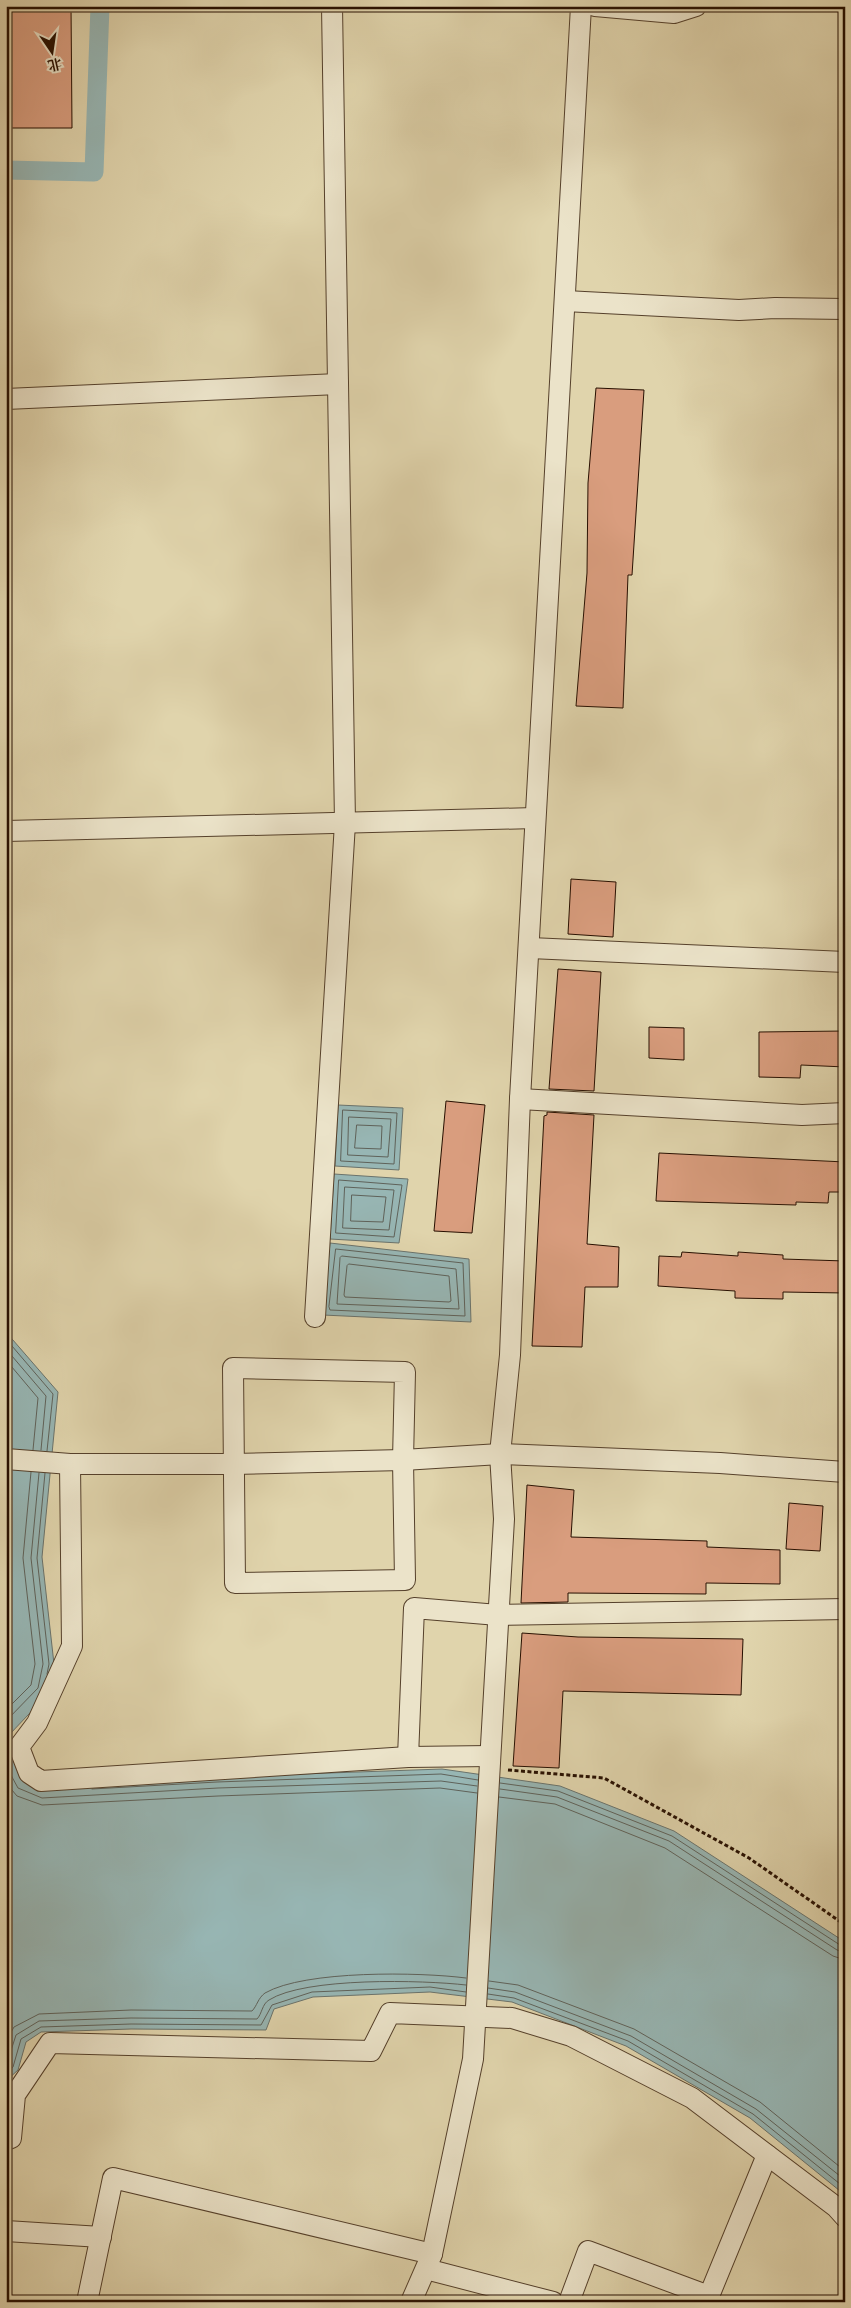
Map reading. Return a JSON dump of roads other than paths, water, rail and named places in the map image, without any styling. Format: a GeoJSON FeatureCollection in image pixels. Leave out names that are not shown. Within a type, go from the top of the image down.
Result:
{"type":"FeatureCollection","features":[{"type":"Feature","properties":{"kind":"street"},"geometry":{"type":"LineString","coordinates":[[315,1317],[346,823],[332,6]]}},
{"type":"Feature","properties":{"kind":"street"},"geometry":{"type":"LineString","coordinates":[[411,2302],[429,2262],[473,2059],[504,1519],[500,1454],[510,1355],[520,1099],[530,948],[581,6]]}},
{"type":"Feature","properties":{"kind":"street"},"geometry":{"type":"LineString","coordinates":[[595,6],[674,12],[696,6]]}},
{"type":"Feature","properties":{"kind":"street"},"geometry":{"type":"LineString","coordinates":[[565,301],[740,310],[775,308],[845,309]]}},
{"type":"Feature","properties":{"kind":"street"},"geometry":{"type":"LineString","coordinates":[[6,399],[338,384]]}},
{"type":"Feature","properties":{"kind":"street"},"geometry":{"type":"LineString","coordinates":[[6,831],[536,818]]}},
{"type":"Feature","properties":{"kind":"street"},"geometry":{"type":"LineString","coordinates":[[530,948],[845,962]]}},
{"type":"Feature","properties":{"kind":"street"},"geometry":{"type":"LineString","coordinates":[[520,1099],[802,1115],[845,1113]]}},
{"type":"Feature","properties":{"kind":"street"},"geometry":{"type":"LineString","coordinates":[[405,1580],[235,1582],[233,1368],[405,1372],[403,1460],[405,1580],[414,1608],[408,1757]]}},
{"type":"Feature","properties":{"kind":"street"},"geometry":{"type":"LineString","coordinates":[[6,1459],[70,1464],[233,1464],[403,1460],[500,1454],[720,1463],[845,1472]]}},
{"type":"Feature","properties":{"kind":"street"},"geometry":{"type":"LineString","coordinates":[[70,1464],[72,1646],[38,1723],[19,1747],[29,1773],[41,1781],[408,1757],[490,1762]]}},
{"type":"Feature","properties":{"kind":"street"},"geometry":{"type":"LineString","coordinates":[[414,1608],[498,1614],[845,1609]]}},
{"type":"Feature","properties":{"kind":"street"},"geometry":{"type":"LineString","coordinates":[[6,2140],[11,2138],[15,2095],[50,2043],[371,2050],[390,2013],[512,2018],[571,2036],[692,2098],[836,2207],[845,2217]]}},
{"type":"Feature","properties":{"kind":"street"},"geometry":{"type":"LineString","coordinates":[[568,2302],[588,2252],[709,2296],[767,2156]]}},
{"type":"Feature","properties":{"kind":"street"},"geometry":{"type":"LineString","coordinates":[[87,2302],[113,2178],[429,2262],[553,2302]]}},
{"type":"Feature","properties":{"kind":"street"},"geometry":{"type":"LineString","coordinates":[[6,2231],[101,2237]]}},
{"type":"Feature","properties":{"kind":"water"},"geometry":{"type":"Polygon","coordinates":[[[338,1105],[403,1108],[399,1170],[335,1166],[338,1105]]]}},
{"type":"Feature","properties":{"kind":"water"},"geometry":{"type":"Polygon","coordinates":[[[334,1174],[408,1179],[399,1243],[330,1239],[334,1174]]]}},
{"type":"Feature","properties":{"kind":"water"},"geometry":{"type":"Polygon","coordinates":[[[330,1243],[469,1259],[471,1322],[323,1315],[330,1243]]]}},
{"type":"Feature","properties":{"kind":"water"},"geometry":{"type":"Polygon","coordinates":[[[6,1332],[58,1392],[42,1557],[54,1664],[48,1694],[9,1735],[14,1755],[26,1780],[217,1777],[442,1769],[560,1786],[674,1831],[845,1942],[845,2195],[750,2118],[626,2046],[512,2002],[430,1992],[313,1997],[274,2009],[266,2030],[131,2029],[41,2032],[26,2042],[18,2070],[6,2081],[6,1332]]]}},
{"type":"Feature","properties":{"kind":"waterway"},"geometry":{"type":"LineString","coordinates":[[6,170],[94,172],[100,6]]}}]}
